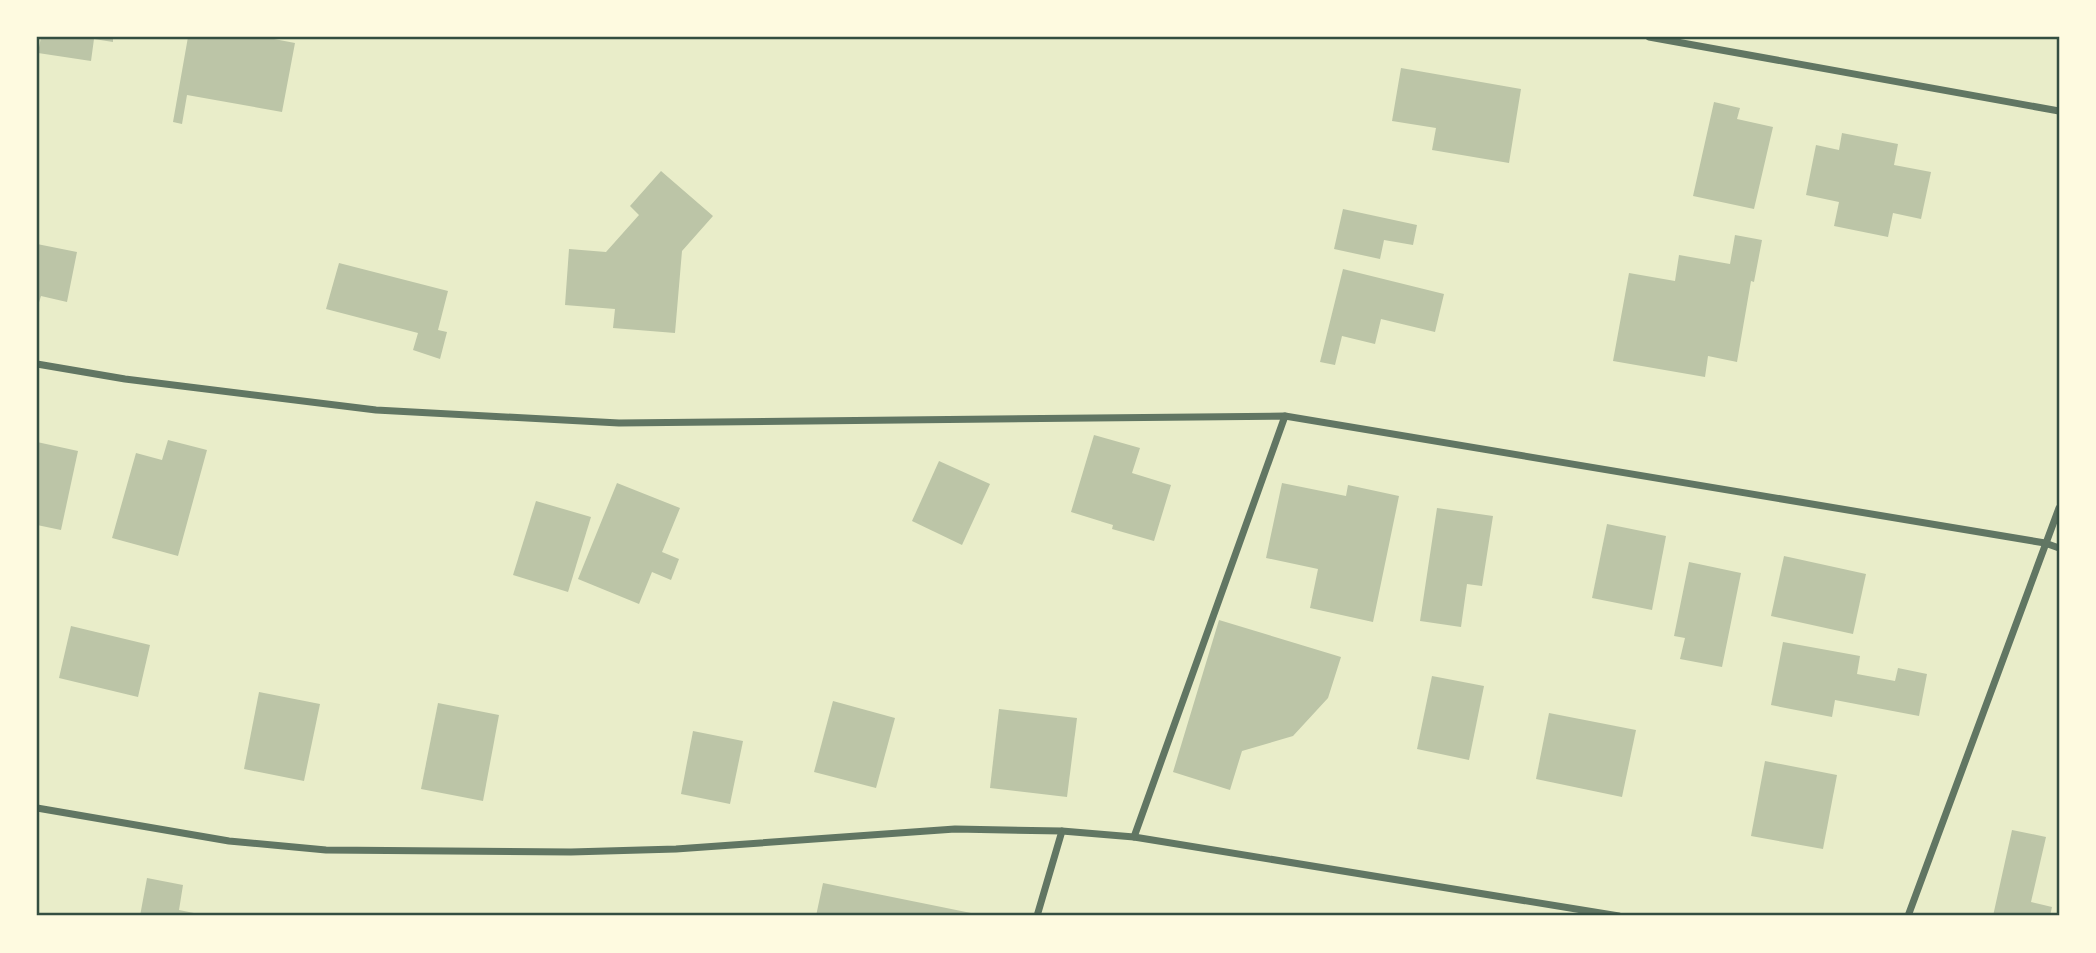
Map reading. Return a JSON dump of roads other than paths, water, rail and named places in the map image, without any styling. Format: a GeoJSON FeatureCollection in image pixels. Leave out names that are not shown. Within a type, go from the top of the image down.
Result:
{"type":"FeatureCollection","features":[{"type":"Feature","properties":{"kind":"street"},"geometry":{"type":"LineString","coordinates":[[1649,37],[2059,111]]}},
{"type":"Feature","properties":{"kind":"street"},"geometry":{"type":"LineString","coordinates":[[37,364],[125,379],[376,410],[606,422],[1285,416],[2045,543],[2059,548]]}},
{"type":"Feature","properties":{"kind":"street"},"geometry":{"type":"LineString","coordinates":[[1133,837],[1285,416]]}},
{"type":"Feature","properties":{"kind":"street"},"geometry":{"type":"LineString","coordinates":[[1908,916],[2059,508]]}},
{"type":"Feature","properties":{"kind":"street"},"geometry":{"type":"LineString","coordinates":[[37,808],[229,841],[326,850],[571,852],[676,849],[955,829],[1062,831],[1133,837],[1619,916]]}},
{"type":"Feature","properties":{"kind":"street"},"geometry":{"type":"LineString","coordinates":[[1037,916],[1062,831]]}}]}
